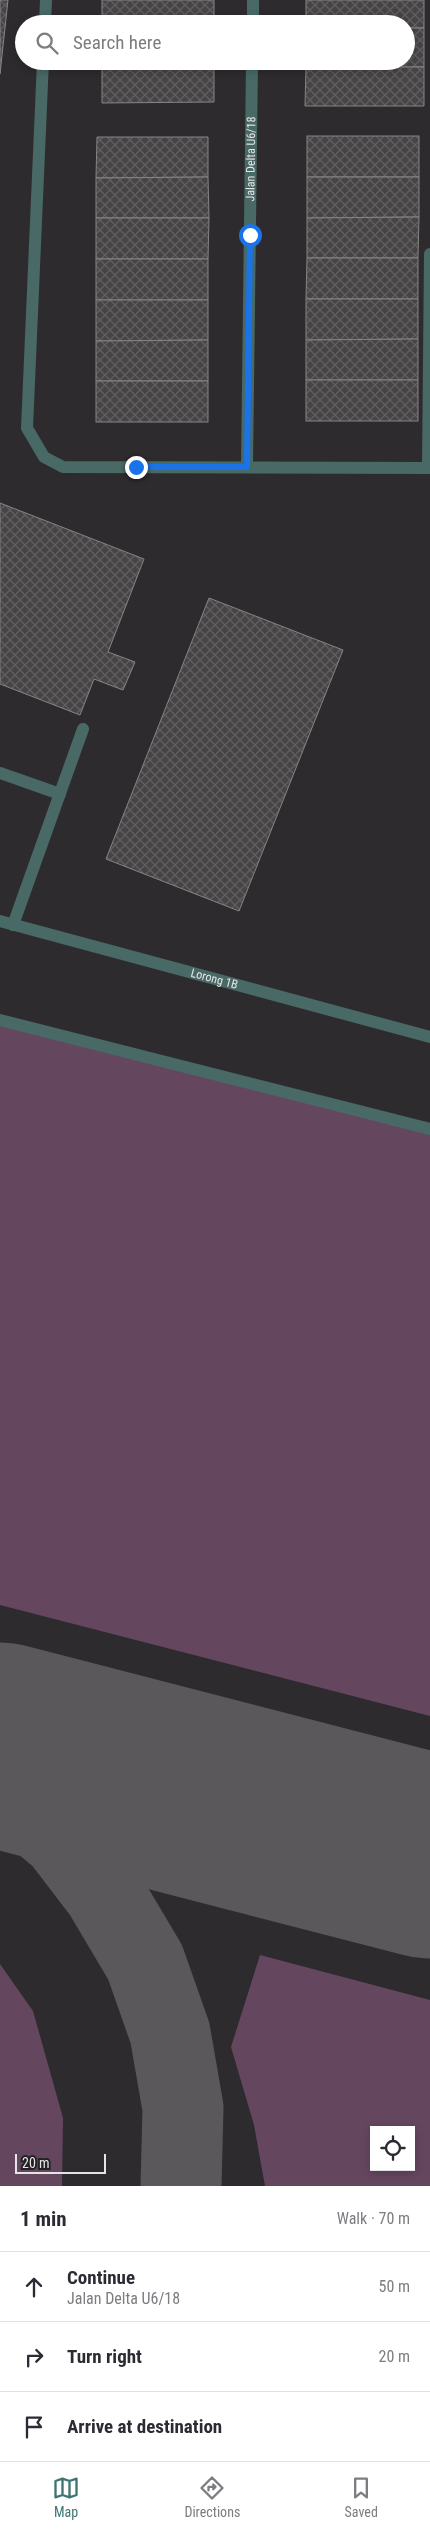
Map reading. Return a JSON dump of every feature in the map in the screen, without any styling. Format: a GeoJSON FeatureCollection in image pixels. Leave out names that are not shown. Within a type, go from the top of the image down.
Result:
{"type":"FeatureCollection","features":[{"type":"Feature","properties":{"kind":"street"},"geometry":{"type":"LineString","coordinates":[[45,15],[46,0]]}},
{"type":"Feature","properties":{"kind":"street"},"geometry":{"type":"LineString","coordinates":[[253,0],[253,15]]}},
{"type":"Feature","properties":{"kind":"street"},"geometry":{"type":"LineString","coordinates":[[43,70],[27,428],[44,457],[62,467],[429,468],[430,254]]}},
{"type":"Feature","properties":{"kind":"street","name":"Jalan Delta U6/18"},"geometry":{"type":"LineString","coordinates":[[247,467],[252,70]]}},
{"type":"Feature","properties":{"kind":"street"},"geometry":{"type":"LineString","coordinates":[[6,923],[60,794],[83,729]]}},
{"type":"Feature","properties":{"kind":"street"},"geometry":{"type":"LineString","coordinates":[[0,773],[60,794]]}},
{"type":"Feature","properties":{"kind":"street","name":"Lorong 1B"},"geometry":{"type":"LineString","coordinates":[[6,923],[430,1037]]}},
{"type":"Feature","properties":{"kind":"street"},"geometry":{"type":"LineString","coordinates":[[0,1020],[430,1129]]}},
{"type":"Feature","properties":{"kind":"shaded area"},"geometry":{"type":"Polygon","coordinates":[[[0,1018],[430,1131],[430,1716],[0,1605],[0,1018]]]}},
{"type":"Feature","properties":{"kind":"shaded area"},"geometry":{"type":"Polygon","coordinates":[[[260,1955],[430,2000],[430,2186],[265,2186],[254,2125],[231,2047],[260,1955]]]}},
{"type":"Feature","properties":{"kind":"shaded area"},"geometry":{"type":"Polygon","coordinates":[[[0,1964],[33,2011],[63,2118],[62,2186],[0,2186],[0,1964]]]}},
{"type":"Feature","properties":{"kind":"building"},"geometry":{"type":"Polygon","coordinates":[[[0,0],[8,0],[0,74],[0,0]]]}},
{"type":"Feature","properties":{"kind":"building"},"geometry":{"type":"Polygon","coordinates":[[[102,0],[214,0],[214,15],[102,15],[102,0]]]}},
{"type":"Feature","properties":{"kind":"building"},"geometry":{"type":"Polygon","coordinates":[[[306,0],[424,0],[424,28],[415,28],[415,15],[306,15],[306,0]]]}},
{"type":"Feature","properties":{"kind":"building"},"geometry":{"type":"Polygon","coordinates":[[[415,28],[424,28],[424,67],[415,67],[415,28]]]}},
{"type":"Feature","properties":{"kind":"building"},"geometry":{"type":"Polygon","coordinates":[[[415,67],[424,67],[424,106],[305,106],[306,70],[415,70],[415,67]]]}},
{"type":"Feature","properties":{"kind":"building"},"geometry":{"type":"Polygon","coordinates":[[[102,70],[214,70],[214,102],[102,103],[102,70]]]}},
{"type":"Feature","properties":{"kind":"building"},"geometry":{"type":"Polygon","coordinates":[[[307,136],[419,136],[419,177],[307,177],[307,136]]]}},
{"type":"Feature","properties":{"kind":"building"},"geometry":{"type":"Polygon","coordinates":[[[97,137],[208,137],[208,177],[96,178],[97,137]]]}},
{"type":"Feature","properties":{"kind":"building"},"geometry":{"type":"Polygon","coordinates":[[[208,177],[209,218],[96,218],[96,178],[208,177]]]}},
{"type":"Feature","properties":{"kind":"building"},"geometry":{"type":"Polygon","coordinates":[[[307,177],[419,177],[419,217],[307,218],[307,177]]]}},
{"type":"Feature","properties":{"kind":"building"},"geometry":{"type":"Polygon","coordinates":[[[419,217],[418,258],[307,258],[307,218],[419,217]]]}},
{"type":"Feature","properties":{"kind":"building"},"geometry":{"type":"Polygon","coordinates":[[[96,218],[209,218],[208,259],[96,259],[96,218]]]}},
{"type":"Feature","properties":{"kind":"building"},"geometry":{"type":"Polygon","coordinates":[[[307,258],[418,258],[418,299],[306,299],[307,258]]]}},
{"type":"Feature","properties":{"kind":"building"},"geometry":{"type":"Polygon","coordinates":[[[96,259],[208,259],[208,300],[96,300],[96,259]]]}},
{"type":"Feature","properties":{"kind":"building"},"geometry":{"type":"Polygon","coordinates":[[[306,299],[418,299],[418,339],[306,340],[306,299]]]}},
{"type":"Feature","properties":{"kind":"building"},"geometry":{"type":"Polygon","coordinates":[[[96,300],[208,300],[208,340],[96,341],[96,300]]]}},
{"type":"Feature","properties":{"kind":"building"},"geometry":{"type":"Polygon","coordinates":[[[418,339],[418,380],[306,380],[306,340],[418,339]]]}},
{"type":"Feature","properties":{"kind":"building"},"geometry":{"type":"Polygon","coordinates":[[[208,340],[208,381],[96,381],[96,341],[208,340]]]}},
{"type":"Feature","properties":{"kind":"building"},"geometry":{"type":"Polygon","coordinates":[[[306,380],[418,380],[418,421],[306,421],[306,380]]]}},
{"type":"Feature","properties":{"kind":"building"},"geometry":{"type":"Polygon","coordinates":[[[96,381],[208,381],[208,422],[96,422],[96,381]]]}},
{"type":"Feature","properties":{"kind":"building"},"geometry":{"type":"Polygon","coordinates":[[[0,503],[144,559],[108,652],[135,662],[123,690],[94,679],[80,715],[0,684],[0,503]]]}},
{"type":"Feature","properties":{"kind":"building"},"geometry":{"type":"Polygon","coordinates":[[[209,598],[343,650],[239,911],[106,859],[209,598]]]}},
{"type":"Feature","properties":{"kind":"taxiway"},"geometry":{"type":"LineString","coordinates":[[0,1786],[62,1838],[104,1893],[145,1962],[170,2033],[183,2108],[181,2186]]}},
{"type":"Feature","properties":{"kind":"runway"},"geometry":{"type":"LineString","coordinates":[[0,1745],[430,1856]]}},
{"type":"Feature","properties":{"kind":"route"},"geometry":{"type":"LineString","coordinates":[[136,467],[247,467],[250,235]]}}]}
